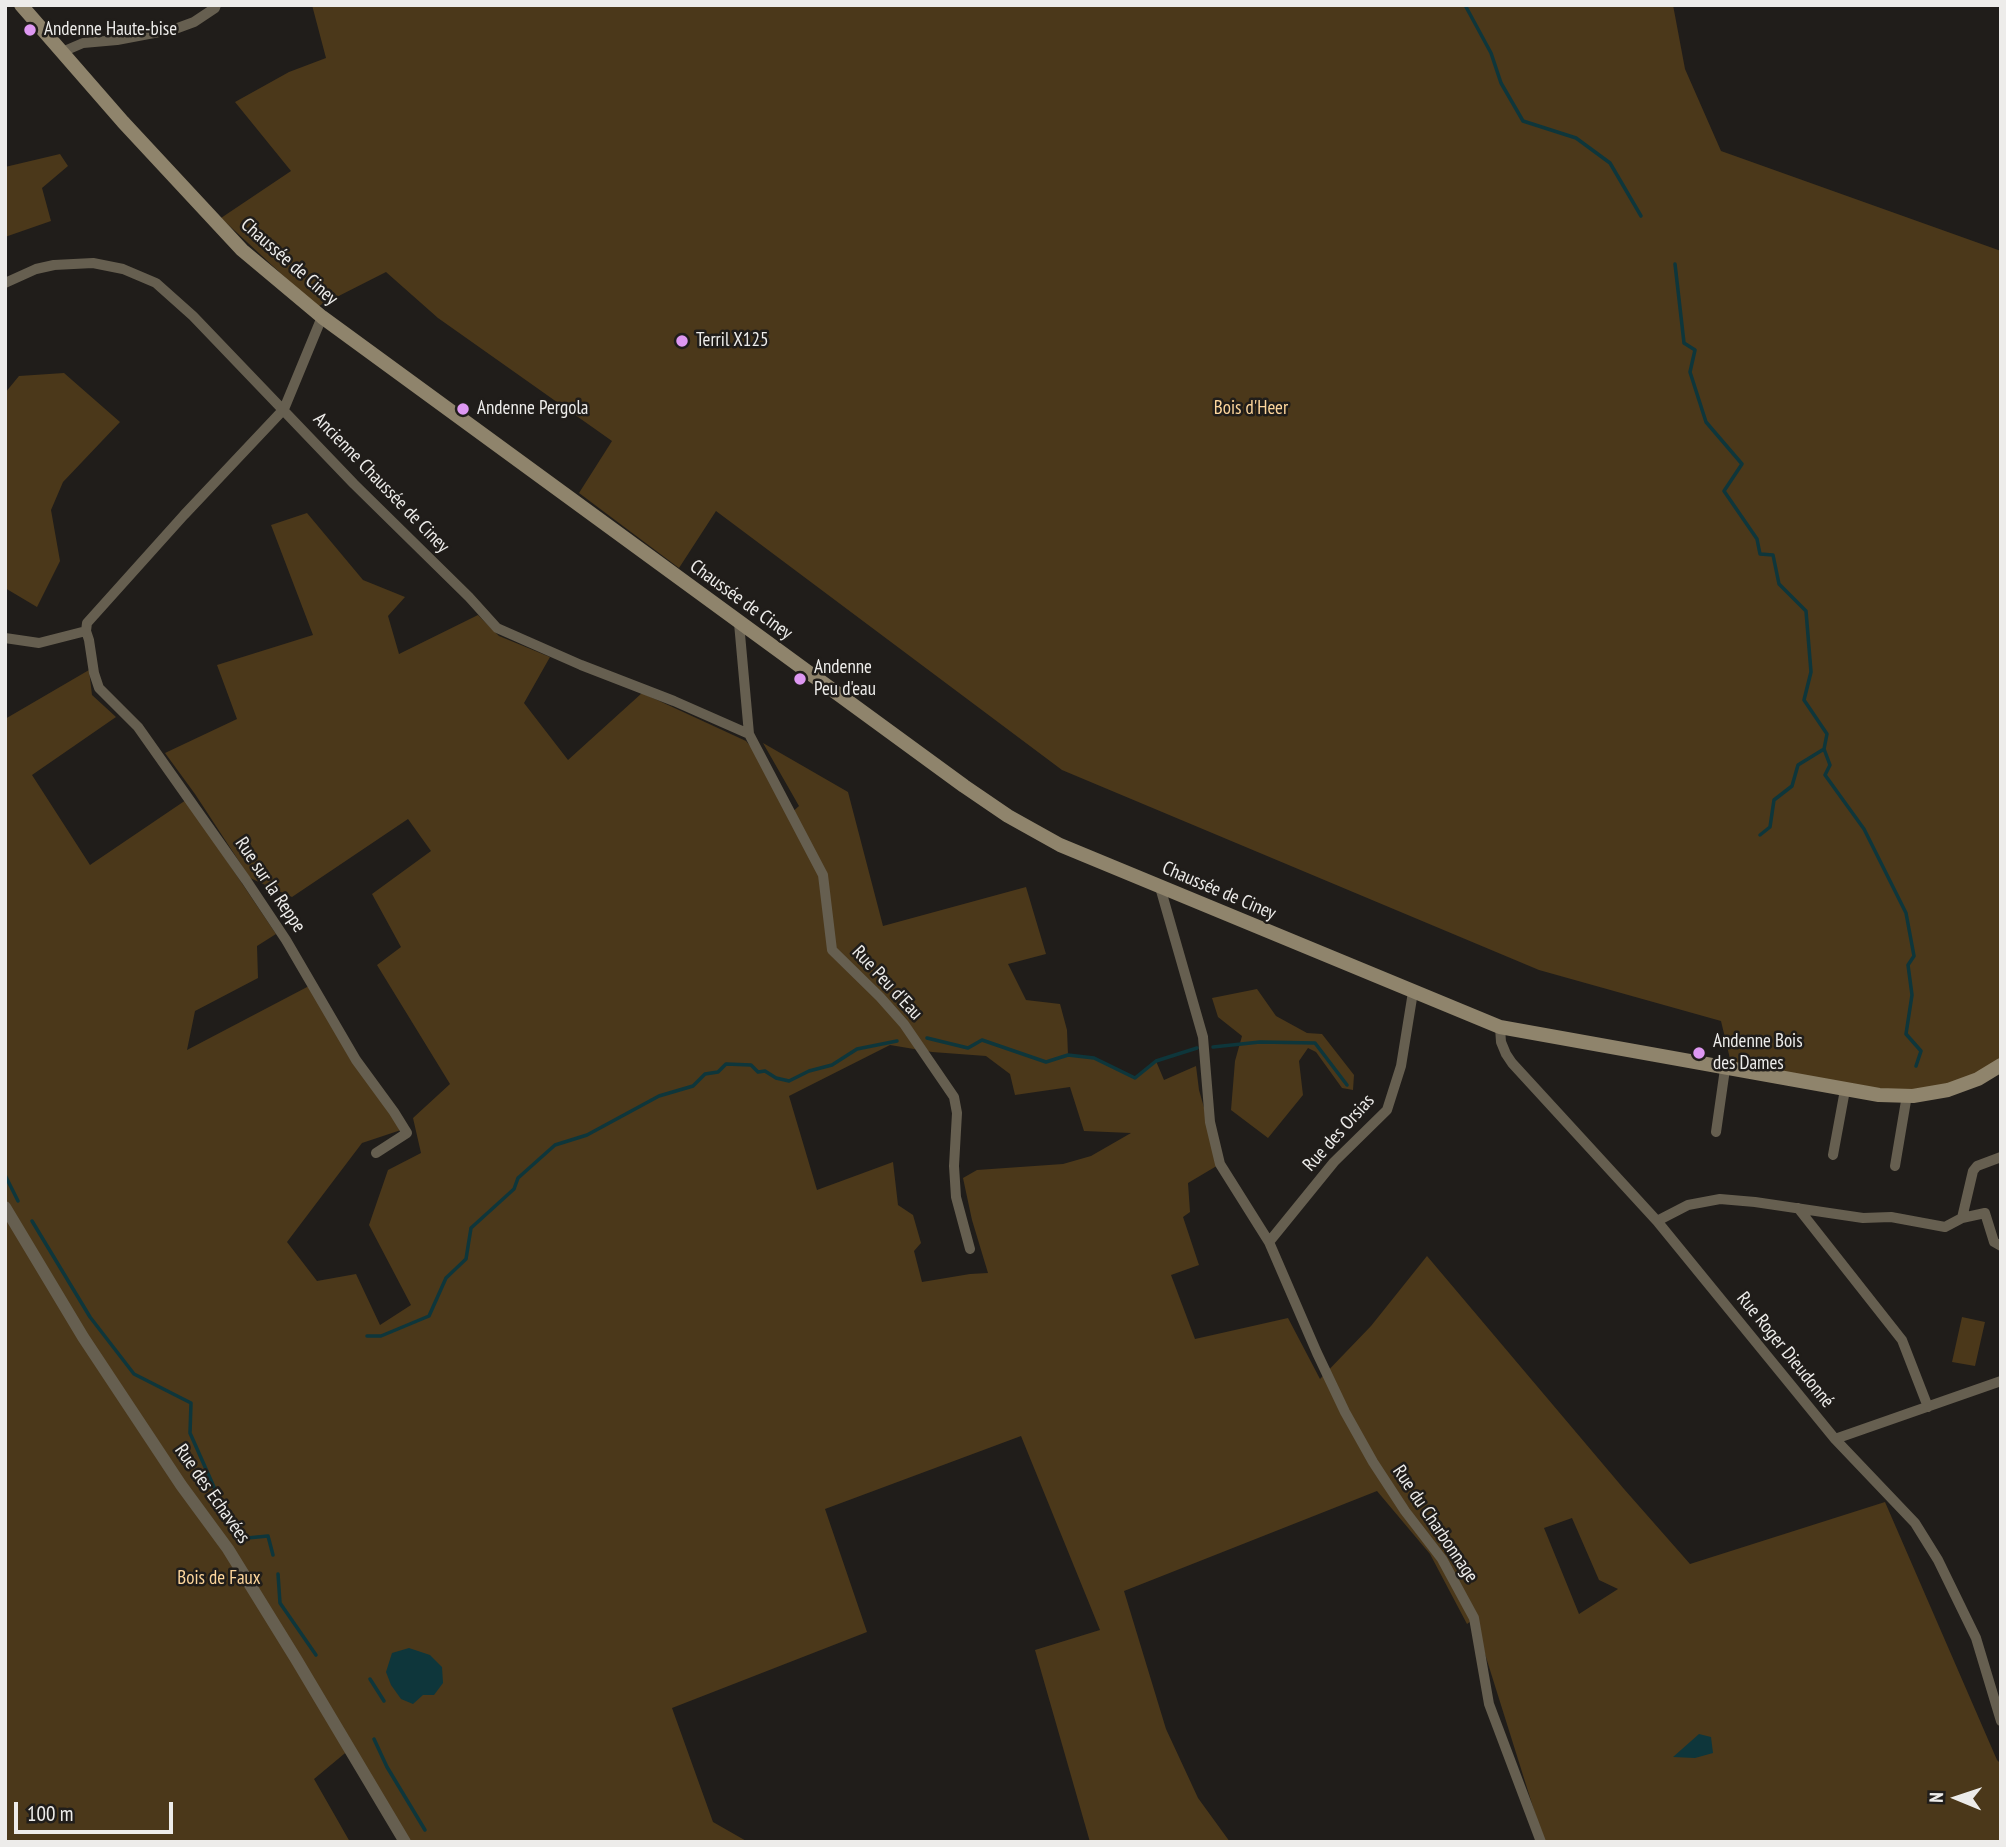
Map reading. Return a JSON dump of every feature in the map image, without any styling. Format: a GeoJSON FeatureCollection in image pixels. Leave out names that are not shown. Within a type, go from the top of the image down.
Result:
{"type":"FeatureCollection","features":[{"type":"Feature","properties":{"kind":"main road","name":"Chaussée de Ciney"},"geometry":{"type":"LineString","coordinates":[[21,5],[123,122],[242,250],[322,317],[964,786],[1008,816],[1060,845],[1500,1027],[1879,1095],[1907,1096],[1948,1090],[1978,1079],[2001,1065]]}},
{"type":"Feature","properties":{"kind":"street"},"geometry":{"type":"LineString","coordinates":[[62,52],[83,43],[117,40],[175,29],[194,22],[218,6]]}},
{"type":"Feature","properties":{"kind":"street","name":"Ancienne Chaussée de Ciney"},"geometry":{"type":"LineString","coordinates":[[5,283],[36,269],[73,263],[107,264],[156,283],[193,316],[354,484],[469,597],[496,628],[749,734]]}},
{"type":"Feature","properties":{"kind":"street"},"geometry":{"type":"LineString","coordinates":[[5,638],[39,643],[86,631],[87,623],[184,514],[284,409],[322,317]]}},
{"type":"Feature","properties":{"kind":"street","name":"Rue Peu d'Eau"},"geometry":{"type":"LineString","coordinates":[[739,622],[749,734],[824,875],[832,950],[904,1024],[954,1097],[957,1113],[954,1166],[956,1197],[970,1248]]}},
{"type":"Feature","properties":{"kind":"street","name":"Rue sur la Reppe"},"geometry":{"type":"LineString","coordinates":[[86,631],[99,688],[138,727],[246,880],[286,940],[356,1060],[407,1133],[376,1153]]}},
{"type":"Feature","properties":{"kind":"street"},"geometry":{"type":"LineString","coordinates":[[1160,887],[1203,1037],[1210,1122],[1220,1164],[1269,1242]]}},
{"type":"Feature","properties":{"kind":"street","name":"Rue des Orsias"},"geometry":{"type":"LineString","coordinates":[[1269,1242],[1334,1162],[1387,1110],[1401,1066],[1413,992]]}},
{"type":"Feature","properties":{"kind":"street","name":"Rue Roger Dieudonné"},"geometry":{"type":"LineString","coordinates":[[1500,1027],[1501,1042],[1513,1063],[1657,1221],[1835,1439],[1915,1523],[1938,1560],[1976,1638],[2001,1721]]}},
{"type":"Feature","properties":{"kind":"street"},"geometry":{"type":"LineString","coordinates":[[1716,1132],[1725,1069]]}},
{"type":"Feature","properties":{"kind":"street"},"geometry":{"type":"LineString","coordinates":[[1833,1155],[1845,1090]]}},
{"type":"Feature","properties":{"kind":"street"},"geometry":{"type":"LineString","coordinates":[[1895,1166],[1907,1096]]}},
{"type":"Feature","properties":{"kind":"street"},"geometry":{"type":"LineString","coordinates":[[1962,1219],[1972,1171],[1977,1166],[2001,1157]]}},
{"type":"Feature","properties":{"kind":"street"},"geometry":{"type":"LineString","coordinates":[[1657,1221],[1688,1205],[1720,1199],[1863,1218],[1891,1217],[1945,1227],[1985,1213],[1994,1242],[2001,1246]]}},
{"type":"Feature","properties":{"kind":"street","name":"Rue des Echavées"},"geometry":{"type":"LineString","coordinates":[[5,1208],[83,1338],[181,1485],[228,1549],[405,1842]]}},
{"type":"Feature","properties":{"kind":"street"},"geometry":{"type":"LineString","coordinates":[[1798,1208],[1902,1339],[1928,1407]]}},
{"type":"Feature","properties":{"kind":"street","name":"Rue du Charbonnage"},"geometry":{"type":"LineString","coordinates":[[1269,1242],[1345,1412],[1405,1511],[1442,1559],[1474,1618],[1489,1704],[1541,1842]]}},
{"type":"Feature","properties":{"kind":"street"},"geometry":{"type":"LineString","coordinates":[[1835,1439],[2001,1381]]}},
{"type":"Feature","properties":{"kind":"green space","name":"Bois d'Heer"},"geometry":{"type":"Polygon","coordinates":[[[312,5],[1673,5],[1685,69],[1721,151],[2001,251],[2001,1065],[1978,1079],[1907,1095],[1731,1063],[1721,1021],[1539,970],[1062,770],[716,511],[679,568],[579,493],[612,441],[438,318],[386,272],[317,307],[221,218],[291,171],[235,102],[289,72],[326,58],[312,5]]]}},
{"type":"Feature","properties":{"kind":"green space"},"geometry":{"type":"Polygon","coordinates":[[[60,154],[68,166],[42,188],[51,221],[5,237],[5,167],[60,154]]]}},
{"type":"Feature","properties":{"kind":"green space"},"geometry":{"type":"Polygon","coordinates":[[[64,373],[120,422],[63,482],[51,510],[60,561],[37,607],[5,588],[5,393],[19,376],[64,373]]]}},
{"type":"Feature","properties":{"kind":"green space","name":"Bois de Faux"},"geometry":{"type":"Polygon","coordinates":[[[307,513],[363,580],[405,597],[388,616],[399,654],[478,615],[499,636],[550,657],[524,703],[568,760],[642,693],[746,741],[755,752],[788,816],[799,806],[763,743],[848,792],[883,926],[1026,887],[1046,954],[1008,964],[1026,1000],[1060,1004],[1067,1030],[1068,1055],[1094,1058],[1135,1078],[1156,1061],[1164,1080],[1196,1066],[1199,1090],[1220,1164],[1188,1183],[1190,1212],[1183,1217],[1199,1265],[1171,1275],[1195,1339],[1288,1318],[1320,1379],[1371,1326],[1427,1256],[1690,1564],[1885,1502],[2001,1764],[2001,1842],[1544,1842],[1474,1619],[1467,1624],[1430,1554],[1377,1491],[1124,1591],[1166,1729],[1198,1798],[1230,1842],[1090,1842],[1035,1650],[1100,1630],[1021,1436],[825,1509],[867,1632],[672,1708],[713,1822],[748,1842],[405,1842],[350,1749],[314,1779],[350,1842],[5,1842],[5,719],[89,670],[92,695],[116,717],[32,775],[90,865],[186,800],[276,934],[257,946],[258,978],[195,1011],[187,1050],[309,986],[401,1130],[362,1143],[287,1242],[317,1281],[356,1274],[380,1325],[411,1305],[369,1225],[388,1170],[421,1153],[413,1118],[450,1084],[377,965],[401,947],[372,894],[431,851],[408,819],[292,897],[250,878],[165,753],[237,719],[217,665],[313,635],[271,525],[307,513]],[[890,1045],[789,1096],[817,1190],[893,1162],[898,1205],[913,1215],[921,1243],[914,1251],[922,1282],[988,1273],[963,1178],[977,1170],[1063,1164],[1091,1156],[1131,1133],[1084,1131],[1070,1087],[1015,1095],[1010,1074],[986,1056],[932,1052],[890,1045]],[[1572,1518],[1544,1528],[1579,1614],[1618,1589],[1599,1580],[1572,1518]]]}},
{"type":"Feature","properties":{"kind":"green space"},"geometry":{"type":"Polygon","coordinates":[[[1257,989],[1276,1016],[1307,1033],[1322,1034],[1354,1075],[1353,1090],[1342,1088],[1316,1052],[1308,1048],[1299,1061],[1303,1095],[1268,1138],[1231,1110],[1235,1061],[1242,1036],[1218,1017],[1212,998],[1257,989]]]}},
{"type":"Feature","properties":{"kind":"green space"},"geometry":{"type":"Polygon","coordinates":[[[1962,1317],[1985,1322],[1975,1366],[1952,1362],[1962,1317]]]}},
{"type":"Feature","properties":{"kind":"water"},"geometry":{"type":"Polygon","coordinates":[[[409,1648],[430,1655],[442,1667],[443,1683],[434,1695],[423,1695],[413,1704],[401,1699],[386,1672],[392,1653],[409,1648]]]}},
{"type":"Feature","properties":{"kind":"water"},"geometry":{"type":"Polygon","coordinates":[[[1699,1734],[1711,1737],[1713,1753],[1695,1758],[1673,1757],[1699,1734]]]}},
{"type":"Feature","properties":{"kind":"waterway"},"geometry":{"type":"LineString","coordinates":[[1465,5],[1491,53],[1501,83],[1523,121],[1576,138],[1610,163],[1641,216]]}},
{"type":"Feature","properties":{"kind":"waterway"},"geometry":{"type":"LineString","coordinates":[[1675,264],[1684,343],[1695,350],[1690,372],[1706,422],[1742,464],[1724,491],[1757,539],[1760,554],[1773,555],[1779,584],[1806,611],[1811,672],[1804,700],[1827,734],[1824,749],[1830,765],[1825,775],[1864,829],[1906,913],[1914,956],[1908,965],[1912,995],[1906,1034],[1921,1051],[1916,1066]]}},
{"type":"Feature","properties":{"kind":"waterway"},"geometry":{"type":"LineString","coordinates":[[1760,835],[1770,827],[1774,800],[1792,786],[1798,765],[1824,749]]}},
{"type":"Feature","properties":{"kind":"waterway"},"geometry":{"type":"LineString","coordinates":[[927,1038],[968,1048],[982,1040],[1046,1062],[1068,1055],[1094,1058],[1135,1078],[1156,1061],[1197,1048]]}},
{"type":"Feature","properties":{"kind":"waterway"},"geometry":{"type":"LineString","coordinates":[[367,1336],[381,1336],[429,1316],[446,1278],[466,1259],[471,1228],[514,1189],[518,1178],[555,1145],[587,1135],[659,1096],[693,1086],[705,1074],[718,1072],[726,1064],[751,1065],[758,1072],[765,1071],[776,1078],[789,1081],[809,1071],[832,1065],[857,1049],[897,1041]]}},
{"type":"Feature","properties":{"kind":"waterway"},"geometry":{"type":"LineString","coordinates":[[1213,1047],[1260,1042],[1315,1043],[1347,1085]]}},
{"type":"Feature","properties":{"kind":"waterway"},"geometry":{"type":"LineString","coordinates":[[5,1175],[18,1201]]}},
{"type":"Feature","properties":{"kind":"waterway"},"geometry":{"type":"LineString","coordinates":[[32,1221],[90,1317],[134,1374],[191,1403],[190,1433],[237,1539],[268,1536],[273,1555]]}},
{"type":"Feature","properties":{"kind":"waterway"},"geometry":{"type":"LineString","coordinates":[[278,1574],[280,1603],[316,1655]]}},
{"type":"Feature","properties":{"kind":"waterway"},"geometry":{"type":"LineString","coordinates":[[370,1679],[384,1701]]}},
{"type":"Feature","properties":{"kind":"waterway"},"geometry":{"type":"LineString","coordinates":[[374,1739],[387,1767],[425,1830]]}},
{"type":"Feature","properties":{"kind":"place","name":"Andenne Haute-bise"},"geometry":{"type":"Point","coordinates":[30,30]}},
{"type":"Feature","properties":{"kind":"place","name":"Terril X125"},"geometry":{"type":"Point","coordinates":[682,341]}},
{"type":"Feature","properties":{"kind":"place","name":"Andenne Pergola"},"geometry":{"type":"Point","coordinates":[463,409]}},
{"type":"Feature","properties":{"kind":"place","name":"Andenne Peu d'eau"},"geometry":{"type":"Point","coordinates":[800,679]}},
{"type":"Feature","properties":{"kind":"place","name":"Andenne Bois des Dames"},"geometry":{"type":"Point","coordinates":[1699,1053]}}]}
